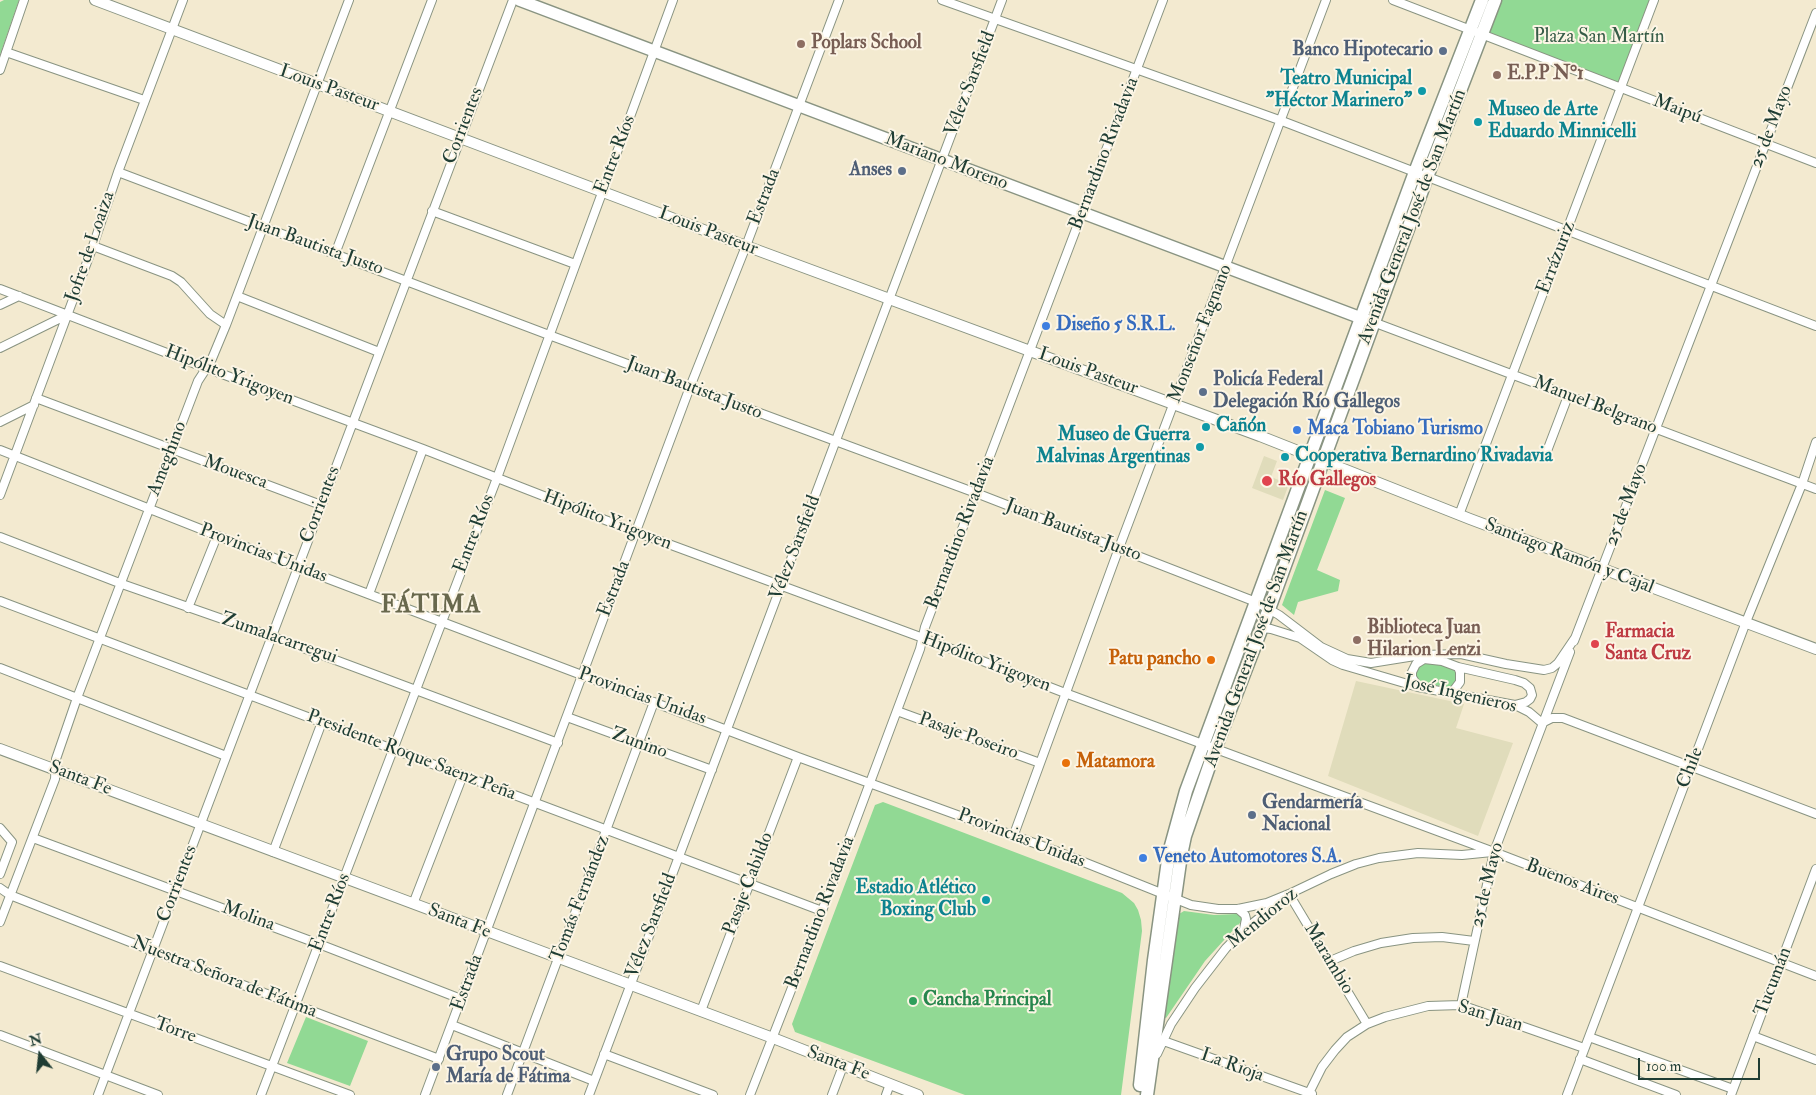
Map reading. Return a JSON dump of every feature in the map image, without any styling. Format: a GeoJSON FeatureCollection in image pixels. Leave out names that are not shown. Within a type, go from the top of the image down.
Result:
{"type":"FeatureCollection","features":[{"type":"Feature","properties":{"kind":"main road","name":"Mariano Moreno"},"geometry":{"type":"LineString","coordinates":[[519,0],[1367,320]]}},
{"type":"Feature","properties":{"kind":"main road","name":"Avenida General José de San Martín"},"geometry":{"type":"LineString","coordinates":[[1477,31],[1482,0]]}},
{"type":"Feature","properties":{"kind":"main road","name":"Avenida General José de San Martín"},"geometry":{"type":"LineString","coordinates":[[1138,1095],[1154,960],[1185,836],[1215,749],[1262,628],[1317,458],[1421,174],[1477,31],[1495,0]]}},
{"type":"Feature","properties":{"kind":"main road","name":"Avenida General José de San Martín"},"geometry":{"type":"LineString","coordinates":[[1147,1095],[1151,1067],[1159,1040],[1169,897],[1170,853],[1174,834],[1186,791],[1256,602],[1317,458]]}},
{"type":"Feature","properties":{"kind":"street"},"geometry":{"type":"LineString","coordinates":[[0,70],[24,0]]}},
{"type":"Feature","properties":{"kind":"street","name":"Louis Pasteur"},"geometry":{"type":"LineString","coordinates":[[95,0],[316,85],[1317,458]]}},
{"type":"Feature","properties":{"kind":"street","name":"Jofre de Loaiza"},"geometry":{"type":"LineString","coordinates":[[0,495],[68,315],[144,100],[183,0]]}},
{"type":"Feature","properties":{"kind":"street","name":"Ameghino"},"geometry":{"type":"LineString","coordinates":[[0,922],[55,779],[56,759],[77,698],[198,381],[211,361],[226,325],[349,0]]}},
{"type":"Feature","properties":{"kind":"street"},"geometry":{"type":"LineString","coordinates":[[335,254],[432,0]]}},
{"type":"Feature","properties":{"kind":"street","name":"Corrientes"},"geometry":{"type":"LineString","coordinates":[[98,1095],[513,0]]}},
{"type":"Feature","properties":{"kind":"street","name":"Entre Ríos"},"geometry":{"type":"LineString","coordinates":[[261,1095],[497,478],[673,0]]}},
{"type":"Feature","properties":{"kind":"street","name":"Estrada"},"geometry":{"type":"LineString","coordinates":[[425,1095],[690,387],[746,246],[839,0]]}},
{"type":"Feature","properties":{"kind":"street"},"geometry":{"type":"LineString","coordinates":[[942,0],[1282,121],[1816,326]]}},
{"type":"Feature","properties":{"kind":"street","name":"Vélez Sarsfield"},"geometry":{"type":"LineString","coordinates":[[589,1095],[1002,0]]}},
{"type":"Feature","properties":{"kind":"street","name":"Bernardino Rivadavia"},"geometry":{"type":"LineString","coordinates":[[750,1095],[870,784],[976,493],[1163,0]]}},
{"type":"Feature","properties":{"kind":"street","name":"Monseñor Fagnano"},"geometry":{"type":"LineString","coordinates":[[1014,837],[1119,548],[1282,121],[1326,0]]}},
{"type":"Feature","properties":{"kind":"street","name":"Maipú"},"geometry":{"type":"LineString","coordinates":[[1393,0],[1816,163]]}},
{"type":"Feature","properties":{"kind":"street","name":"Errázuriz"},"geometry":{"type":"LineString","coordinates":[[1459,515],[1622,89],[1654,0]]}},
{"type":"Feature","properties":{"kind":"street","name":"25 de Mayo"},"geometry":{"type":"LineString","coordinates":[[1461,1005],[1494,852],[1816,12]]}},
{"type":"Feature","properties":{"kind":"street"},"geometry":{"type":"LineString","coordinates":[[6,52],[144,100]]}},
{"type":"Feature","properties":{"kind":"street","name":"Juan Bautista Justo"},"geometry":{"type":"LineString","coordinates":[[118,172],[549,335],[976,493],[1269,608]]}},
{"type":"Feature","properties":{"kind":"street"},"geometry":{"type":"LineString","coordinates":[[432,211],[575,264]]}},
{"type":"Feature","properties":{"kind":"street"},"geometry":{"type":"LineString","coordinates":[[93,246],[172,276],[181,282],[210,314],[226,325]]}},
{"type":"Feature","properties":{"kind":"street","name":"Hipólito Yrigoyen"},"geometry":{"type":"LineString","coordinates":[[0,289],[423,448],[636,532],[1215,749]]}},
{"type":"Feature","properties":{"kind":"street"},"geometry":{"type":"LineString","coordinates":[[0,305],[20,296]]}},
{"type":"Feature","properties":{"kind":"street"},"geometry":{"type":"LineString","coordinates":[[237,296],[379,352]]}},
{"type":"Feature","properties":{"kind":"street"},"geometry":{"type":"LineString","coordinates":[[0,348],[68,315]]}},
{"type":"Feature","properties":{"kind":"street","name":"Manuel Belgrano"},"geometry":{"type":"LineString","coordinates":[[1367,320],[1816,489]]}},
{"type":"Feature","properties":{"kind":"street"},"geometry":{"type":"LineString","coordinates":[[1547,451],[1568,396]]}},
{"type":"Feature","properties":{"kind":"street"},"geometry":{"type":"LineString","coordinates":[[0,422],[35,402]]}},
{"type":"Feature","properties":{"kind":"street","name":"Mouesca"},"geometry":{"type":"LineString","coordinates":[[35,402],[321,505]]}},
{"type":"Feature","properties":{"kind":"street","name":"Chile"},"geometry":{"type":"LineString","coordinates":[[1567,1095],[1746,622],[1802,484],[1816,442]]}},
{"type":"Feature","properties":{"kind":"street"},"geometry":{"type":"LineString","coordinates":[[369,594],[423,448]]}},
{"type":"Feature","properties":{"kind":"street","name":"Provincias Unidas"},"geometry":{"type":"LineString","coordinates":[[0,450],[297,567],[870,784],[1056,851],[1169,897],[1205,908],[1238,909],[1267,903],[1289,894]]}},
{"type":"Feature","properties":{"kind":"street","name":"Santiago Ramón y Cajal"},"geometry":{"type":"LineString","coordinates":[[1317,458],[1602,570],[1816,649]]}},
{"type":"Feature","properties":{"kind":"street"},"geometry":{"type":"LineString","coordinates":[[188,608],[216,536]]}},
{"type":"Feature","properties":{"kind":"street","name":"Zumalacarregui"},"geometry":{"type":"LineString","coordinates":[[0,537],[122,584],[271,636],[558,742]]}},
{"type":"Feature","properties":{"kind":"street","name":"Presidente Roque Saenz Peña"},"geometry":{"type":"LineString","coordinates":[[0,600],[822,911]]}},
{"type":"Feature","properties":{"kind":"street","name":"José Ingenieros"},"geometry":{"type":"LineString","coordinates":[[1269,608],[1321,647],[1370,673],[1418,687],[1515,705],[1529,712],[1542,723]]}},
{"type":"Feature","properties":{"kind":"street"},"geometry":{"type":"LineString","coordinates":[[1262,628],[1300,638],[1332,660],[1355,665],[1461,654],[1544,670],[1552,668],[1558,663],[1575,638]]}},
{"type":"Feature","properties":{"kind":"street"},"geometry":{"type":"LineString","coordinates":[[1422,657],[1442,660],[1458,667],[1524,683],[1530,688],[1532,695],[1526,702],[1515,705]]}},
{"type":"Feature","properties":{"kind":"street"},"geometry":{"type":"LineString","coordinates":[[1418,687],[1412,677],[1412,672],[1422,657]]}},
{"type":"Feature","properties":{"kind":"street"},"geometry":{"type":"LineString","coordinates":[[1388,677],[1389,660]]}},
{"type":"Feature","properties":{"kind":"street"},"geometry":{"type":"LineString","coordinates":[[1370,673],[1371,663]]}},
{"type":"Feature","properties":{"kind":"street"},"geometry":{"type":"LineString","coordinates":[[1450,692],[1460,682],[1461,676],[1458,667]]}},
{"type":"Feature","properties":{"kind":"street"},"geometry":{"type":"LineString","coordinates":[[0,668],[226,756]]}},
{"type":"Feature","properties":{"kind":"street","name":"Tomás Fernández"},"geometry":{"type":"LineString","coordinates":[[507,1095],[654,702]]}},
{"type":"Feature","properties":{"kind":"street","name":"Pasaje Poseiro"},"geometry":{"type":"LineString","coordinates":[[897,711],[1040,763]]}},
{"type":"Feature","properties":{"kind":"street","name":"Zunino"},"geometry":{"type":"LineString","coordinates":[[567,717],[712,770]]}},
{"type":"Feature","properties":{"kind":"street"},"geometry":{"type":"LineString","coordinates":[[1542,723],[1552,718],[1563,718],[1816,814]]}},
{"type":"Feature","properties":{"kind":"street"},"geometry":{"type":"LineString","coordinates":[[273,852],[322,722]]}},
{"type":"Feature","properties":{"kind":"street","name":"Santa Fe"},"geometry":{"type":"LineString","coordinates":[[0,749],[773,1038],[918,1095]]}},
{"type":"Feature","properties":{"kind":"street","name":"Buenos Aires"},"geometry":{"type":"LineString","coordinates":[[1215,749],[1494,852],[1816,976]]}},
{"type":"Feature","properties":{"kind":"street","name":"Pasaje Cabildo"},"geometry":{"type":"LineString","coordinates":[[700,1011],[798,757]]}},
{"type":"Feature","properties":{"kind":"street"},"geometry":{"type":"LineString","coordinates":[[413,904],[463,775]]}},
{"type":"Feature","properties":{"kind":"street"},"geometry":{"type":"LineString","coordinates":[[0,828],[12,842],[0,874]]}},
{"type":"Feature","properties":{"kind":"street","name":"Molina"},"geometry":{"type":"LineString","coordinates":[[33,838],[461,999]]}},
{"type":"Feature","properties":{"kind":"street","name":"Mendioroz"},"geometry":{"type":"LineString","coordinates":[[1159,1040],[1195,988],[1226,948],[1243,931],[1289,894],[1356,864],[1379,858],[1418,853],[1468,854],[1494,852]]}},
{"type":"Feature","properties":{"kind":"street","name":"Tucumán"},"geometry":{"type":"LineString","coordinates":[[1732,1092],[1816,869]]}},
{"type":"Feature","properties":{"kind":"street","name":"Nuestra Señora de Fátima"},"geometry":{"type":"LineString","coordinates":[[0,888],[10,895],[153,951],[439,1059]]}},
{"type":"Feature","properties":{"kind":"street","name":"Marambio"},"geometry":{"type":"LineString","coordinates":[[1289,894],[1367,1024]]}},
{"type":"Feature","properties":{"kind":"street"},"geometry":{"type":"LineString","coordinates":[[1238,909],[1245,915],[1246,919],[1243,931]]}},
{"type":"Feature","properties":{"kind":"street"},"geometry":{"type":"LineString","coordinates":[[1330,961],[1381,943],[1413,938],[1442,937],[1474,941]]}},
{"type":"Feature","properties":{"kind":"street","name":"Torre"},"geometry":{"type":"LineString","coordinates":[[0,966],[350,1095]]}},
{"type":"Feature","properties":{"kind":"street","name":"San Juan"},"geometry":{"type":"LineString","coordinates":[[1310,1094],[1322,1067],[1347,1037],[1367,1024],[1408,1010],[1428,1006],[1461,1005],[1584,1048]]}},
{"type":"Feature","properties":{"kind":"street"},"geometry":{"type":"LineString","coordinates":[[452,1026],[594,1082]]}},
{"type":"Feature","properties":{"kind":"street"},"geometry":{"type":"LineString","coordinates":[[0,1035],[158,1095]]}},
{"type":"Feature","properties":{"kind":"street"},"geometry":{"type":"LineString","coordinates":[[1754,1036],[1816,1060]]}},
{"type":"Feature","properties":{"kind":"street"},"geometry":{"type":"LineString","coordinates":[[1588,1037],[1732,1092]]}},
{"type":"Feature","properties":{"kind":"street","name":"La Rioja"},"geometry":{"type":"LineString","coordinates":[[1159,1040],[1310,1094]]}},
{"type":"Feature","properties":{"kind":"street"},"geometry":{"type":"LineString","coordinates":[[604,1054],[713,1095]]}},
{"type":"Feature","properties":{"kind":"street"},"geometry":{"type":"LineString","coordinates":[[1580,1059],[1676,1095]]}},
{"type":"Feature","properties":{"kind":"street"},"geometry":{"type":"LineString","coordinates":[[832,1095],[843,1066]]}},
{"type":"Feature","properties":{"kind":"street"},"geometry":{"type":"LineString","coordinates":[[886,1095],[890,1084]]}},
{"type":"Feature","properties":{"kind":"shaded area","name":"Río Gallegos"},"geometry":{"type":"Polygon","coordinates":[[[1264,456],[1277,461],[1271,477],[1289,484],[1283,500],[1252,488],[1264,456]]]}},
{"type":"Feature","properties":{"kind":"shaded area"},"geometry":{"type":"Polygon","coordinates":[[[1356,681],[1464,704],[1456,728],[1513,743],[1478,836],[1328,776],[1356,681]]]}},
{"type":"Feature","properties":{"kind":"green space"},"geometry":{"type":"Polygon","coordinates":[[[4,0],[19,0],[0,55],[0,2],[4,0]]]}},
{"type":"Feature","properties":{"kind":"green space","name":"Plaza San Martín"},"geometry":{"type":"Polygon","coordinates":[[[1495,0],[1654,0],[1622,89],[1482,33],[1495,0]]]}},
{"type":"Feature","properties":{"kind":"green space"},"geometry":{"type":"Polygon","coordinates":[[[1325,490],[1345,498],[1317,570],[1340,580],[1338,591],[1298,602],[1294,615],[1282,605],[1325,490]]]}},
{"type":"Feature","properties":{"kind":"green space"},"geometry":{"type":"Polygon","coordinates":[[[1429,662],[1452,667],[1457,671],[1458,680],[1453,686],[1448,688],[1420,682],[1416,675],[1416,669],[1429,662]]]}},
{"type":"Feature","properties":{"kind":"green space"},"geometry":{"type":"Polygon","coordinates":[[[883,802],[1122,893],[1134,903],[1141,920],[1142,931],[1121,1095],[965,1095],[795,1032],[792,1024],[875,805],[883,802]]]}},
{"type":"Feature","properties":{"kind":"green space"},"geometry":{"type":"Polygon","coordinates":[[[1184,911],[1214,915],[1236,914],[1240,915],[1242,919],[1205,961],[1166,1018],[1164,1017],[1179,914],[1184,911]]]}},
{"type":"Feature","properties":{"kind":"green space"},"geometry":{"type":"Polygon","coordinates":[[[306,1017],[368,1041],[350,1086],[287,1063],[306,1017]]]}},
{"type":"Feature","properties":{"kind":"place","name":"Poplars School"},"geometry":{"type":"Point","coordinates":[801,44]}},
{"type":"Feature","properties":{"kind":"place","name":"Banco Hipotecario"},"geometry":{"type":"Point","coordinates":[1443,51]}},
{"type":"Feature","properties":{"kind":"place","name":"E.P.P N°1"},"geometry":{"type":"Point","coordinates":[1497,75]}},
{"type":"Feature","properties":{"kind":"place","name":"Teatro Municipal \"Héctor Marinero\""},"geometry":{"type":"Point","coordinates":[1422,91]}},
{"type":"Feature","properties":{"kind":"place","name":"Museo de Arte Eduardo Minnicelli"},"geometry":{"type":"Point","coordinates":[1478,122]}},
{"type":"Feature","properties":{"kind":"place","name":"Anses"},"geometry":{"type":"Point","coordinates":[902,171]}},
{"type":"Feature","properties":{"kind":"place","name":"Diseño 5 S.R.L."},"geometry":{"type":"Point","coordinates":[1046,326]}},
{"type":"Feature","properties":{"kind":"place","name":"Policía Federal Delegación Río Gallegos"},"geometry":{"type":"Point","coordinates":[1203,392]}},
{"type":"Feature","properties":{"kind":"place","name":"Cañón"},"geometry":{"type":"Point","coordinates":[1206,427]}},
{"type":"Feature","properties":{"kind":"place","name":"Maca Tobiano Turismo"},"geometry":{"type":"Point","coordinates":[1297,430]}},
{"type":"Feature","properties":{"kind":"place","name":"Museo de Guerra Malvinas Argentinas"},"geometry":{"type":"Point","coordinates":[1200,447]}},
{"type":"Feature","properties":{"kind":"place","name":"Cooperativa Bernardino Rivadavia"},"geometry":{"type":"Point","coordinates":[1285,457]}},
{"type":"Feature","properties":{"kind":"place","name":"Río Gallegos"},"geometry":{"type":"Point","coordinates":[1267,481]}},
{"type":"Feature","properties":{"kind":"place","name":"Biblioteca Juan Hilarion Lenzi"},"geometry":{"type":"Point","coordinates":[1357,640]}},
{"type":"Feature","properties":{"kind":"place","name":"Farmacia Santa Cruz"},"geometry":{"type":"Point","coordinates":[1595,644]}},
{"type":"Feature","properties":{"kind":"place","name":"Patu pancho"},"geometry":{"type":"Point","coordinates":[1211,660]}},
{"type":"Feature","properties":{"kind":"place","name":"Matamora"},"geometry":{"type":"Point","coordinates":[1066,763]}},
{"type":"Feature","properties":{"kind":"place","name":"Gendarmería Nacional"},"geometry":{"type":"Point","coordinates":[1252,815]}},
{"type":"Feature","properties":{"kind":"place","name":"Veneto Automotores S.A."},"geometry":{"type":"Point","coordinates":[1143,858]}},
{"type":"Feature","properties":{"kind":"place","name":"Estadio Atlético Boxing Club"},"geometry":{"type":"Point","coordinates":[986,900]}},
{"type":"Feature","properties":{"kind":"place","name":"Cancha Principal"},"geometry":{"type":"Point","coordinates":[913,1001]}},
{"type":"Feature","properties":{"kind":"place","name":"Grupo Scout María de Fátima"},"geometry":{"type":"Point","coordinates":[436,1067]}},
{"type":"Feature","properties":{"kind":"district","name":"FÁTIMA"},"geometry":{"type":"Point","coordinates":[431,607]}}]}
